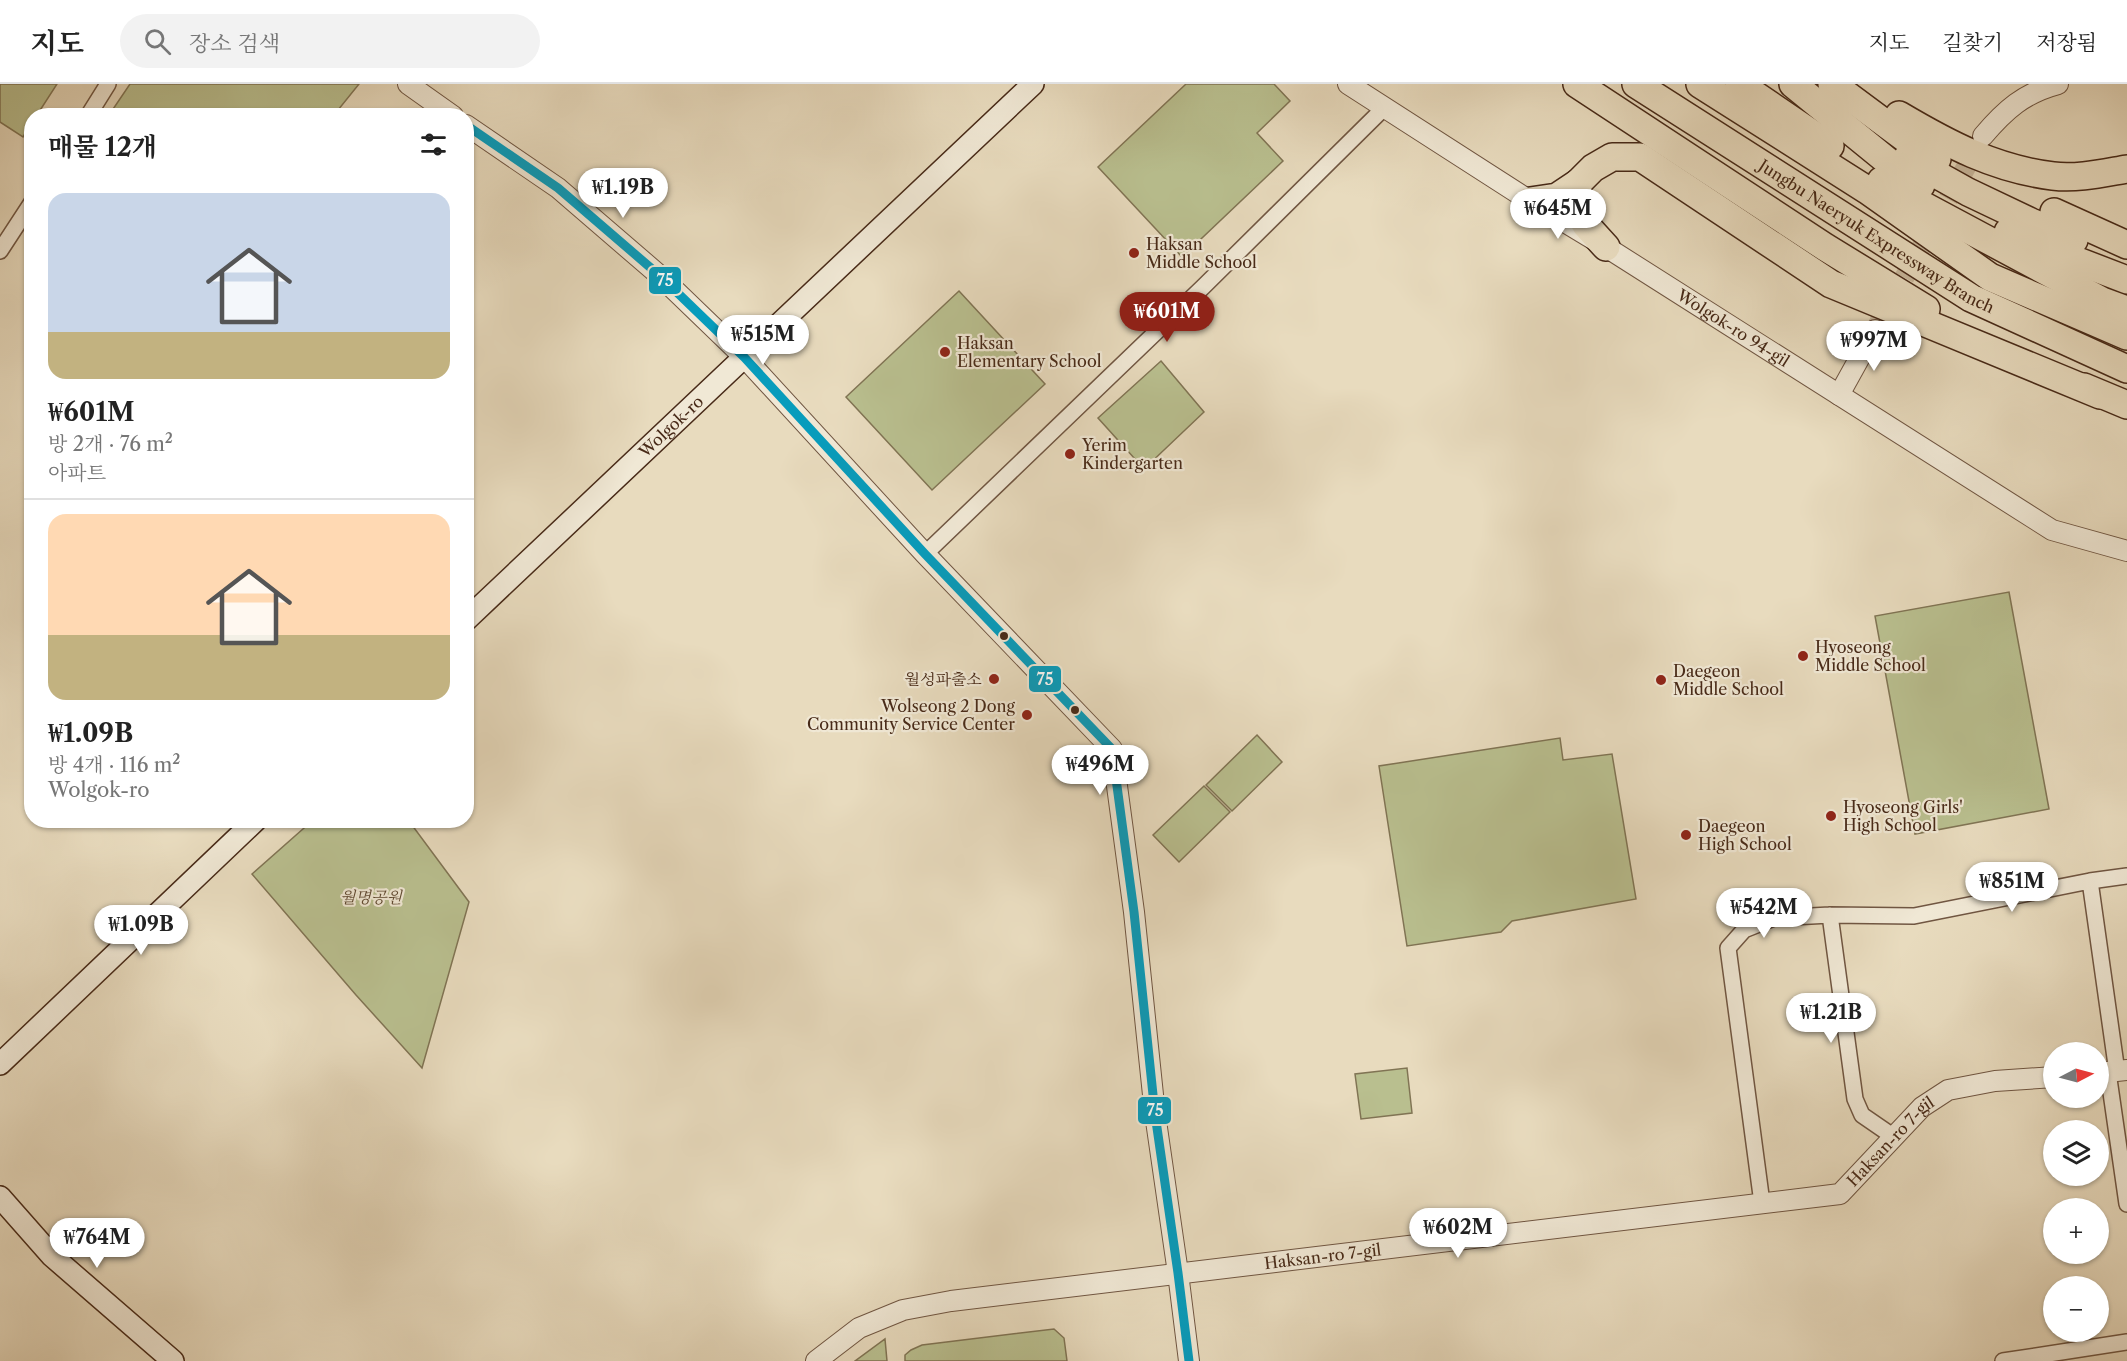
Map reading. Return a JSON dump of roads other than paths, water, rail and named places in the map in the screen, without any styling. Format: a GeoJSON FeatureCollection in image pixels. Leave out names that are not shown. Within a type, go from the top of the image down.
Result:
{"type":"FeatureCollection","features":[{"type":"Feature","properties":{"kind":"highway"},"geometry":{"type":"LineString","coordinates":[[1577,84],[1825,247],[1945,321],[2100,395]]}},
{"type":"Feature","properties":{"kind":"highway","name":"Jungbu Naeryuk Expressway Branch"},"geometry":{"type":"LineString","coordinates":[[1636,84],[1971,298],[2127,369]]}},
{"type":"Feature","properties":{"kind":"highway","name":"Jungbu Naeryuk Expressway Branch"},"geometry":{"type":"LineString","coordinates":[[1700,84],[1867,190],[1990,277],[2127,336]]}},
{"type":"Feature","properties":{"kind":"highway"},"geometry":{"type":"LineString","coordinates":[[1739,84],[1898,192],[2102,301],[2127,310]]}},
{"type":"Feature","properties":{"kind":"highway"},"geometry":{"type":"LineString","coordinates":[[1792,84],[1907,177],[2023,240],[2127,280]]}},
{"type":"Feature","properties":{"kind":"highway"},"geometry":{"type":"LineString","coordinates":[[1800,84],[1918,166],[2031,222],[2127,263]]}},
{"type":"Feature","properties":{"kind":"highway"},"geometry":{"type":"LineString","coordinates":[[1832,84],[1925,153],[2127,245]]}},
{"type":"Feature","properties":{"kind":"highway"},"geometry":{"type":"LineString","coordinates":[[1843,84],[1954,147],[1997,164],[2054,176],[2091,175],[2127,169]]}},
{"type":"Feature","properties":{"kind":"highway"},"geometry":{"type":"LineString","coordinates":[[1530,201],[1557,197],[1578,183],[1593,168],[1612,157],[1640,157],[1831,284],[2127,405]]}},
{"type":"Feature","properties":{"kind":"highway"},"geometry":{"type":"LineString","coordinates":[[1578,183],[1579,213],[1586,225],[1606,247]]}},
{"type":"Feature","properties":{"kind":"main road","name":"Wolgok-ro"},"geometry":{"type":"LineString","coordinates":[[474,612],[1033,84]]}},
{"type":"Feature","properties":{"kind":"main road"},"geometry":{"type":"LineString","coordinates":[[0,1064],[248,828]]}},
{"type":"Feature","properties":{"kind":"main road"},"geometry":{"type":"LineString","coordinates":[[0,1197],[52,1256],[173,1361]]}},
{"type":"Feature","properties":{"kind":"street"},"geometry":{"type":"LineString","coordinates":[[93,108],[108,84]]}},
{"type":"Feature","properties":{"kind":"street"},"geometry":{"type":"LineString","coordinates":[[408,84],[442,108]]}},
{"type":"Feature","properties":{"kind":"street","name":"Wolgok-ro 94-gil"},"geometry":{"type":"LineString","coordinates":[[1348,84],[2052,530],[2127,551]]}},
{"type":"Feature","properties":{"kind":"street"},"geometry":{"type":"LineString","coordinates":[[1983,136],[2002,114],[2021,100],[2058,84]]}},
{"type":"Feature","properties":{"kind":"street"},"geometry":{"type":"LineString","coordinates":[[925,554],[1203,287],[1385,107]]}},
{"type":"Feature","properties":{"kind":"street"},"geometry":{"type":"LineString","coordinates":[[474,130],[558,188],[659,275],[744,357],[925,554],[1112,749],[1134,912],[1155,1114],[1189,1361]]}},
{"type":"Feature","properties":{"kind":"street"},"geometry":{"type":"LineString","coordinates":[[0,251],[24,214]]}},
{"type":"Feature","properties":{"kind":"street"},"geometry":{"type":"LineString","coordinates":[[1839,395],[1875,330]]}},
{"type":"Feature","properties":{"kind":"street"},"geometry":{"type":"LineString","coordinates":[[1762,1203],[1728,948],[1744,930],[1774,918],[1830,915],[1914,916],[2090,881],[2127,876]]}},
{"type":"Feature","properties":{"kind":"street"},"geometry":{"type":"LineString","coordinates":[[2090,881],[2127,1204]]}},
{"type":"Feature","properties":{"kind":"street"},"geometry":{"type":"LineString","coordinates":[[1830,915],[1854,1099],[1862,1115],[1894,1137]]}},
{"type":"Feature","properties":{"kind":"street","name":"Haksan-ro 7-gil"},"geometry":{"type":"LineString","coordinates":[[816,1361],[859,1328],[903,1310],[965,1299],[1840,1194],[1922,1107],[1948,1090],[1995,1081],[2043,1078]]}},
{"type":"Feature","properties":{"kind":"street"},"geometry":{"type":"LineString","coordinates":[[2003,1361],[2127,1342]]}},
{"type":"Feature","properties":{"kind":"tunnel"},"geometry":{"type":"LineString","coordinates":[[1875,330],[1979,144]]}},
{"type":"Feature","properties":{"kind":"place","name":"Haksan Middle School"},"geometry":{"type":"Point","coordinates":[1134,253]}},
{"type":"Feature","properties":{"kind":"place","name":"Haksan Elementary School"},"geometry":{"type":"Point","coordinates":[945,352]}},
{"type":"Feature","properties":{"kind":"place","name":"Yerim Kindergarten"},"geometry":{"type":"Point","coordinates":[1070,454]}},
{"type":"Feature","properties":{"kind":"place","name":"Hyoseong Middle School"},"geometry":{"type":"Point","coordinates":[1803,656]}},
{"type":"Feature","properties":{"kind":"place","name":"월성파출소"},"geometry":{"type":"Point","coordinates":[994,679]}},
{"type":"Feature","properties":{"kind":"place","name":"Daegeon Middle School"},"geometry":{"type":"Point","coordinates":[1661,680]}},
{"type":"Feature","properties":{"kind":"place","name":"Wolseong 2 Dong Community Service Center"},"geometry":{"type":"Point","coordinates":[1027,715]}},
{"type":"Feature","properties":{"kind":"place","name":"Hyoseong Girls' High School"},"geometry":{"type":"Point","coordinates":[1831,816]}},
{"type":"Feature","properties":{"kind":"place","name":"Daegeon High School"},"geometry":{"type":"Point","coordinates":[1686,835]}},
{"type":"Feature","properties":{"kind":"park label","name":"월명공원"},"geometry":{"type":"Point","coordinates":[371,897]}}]}
